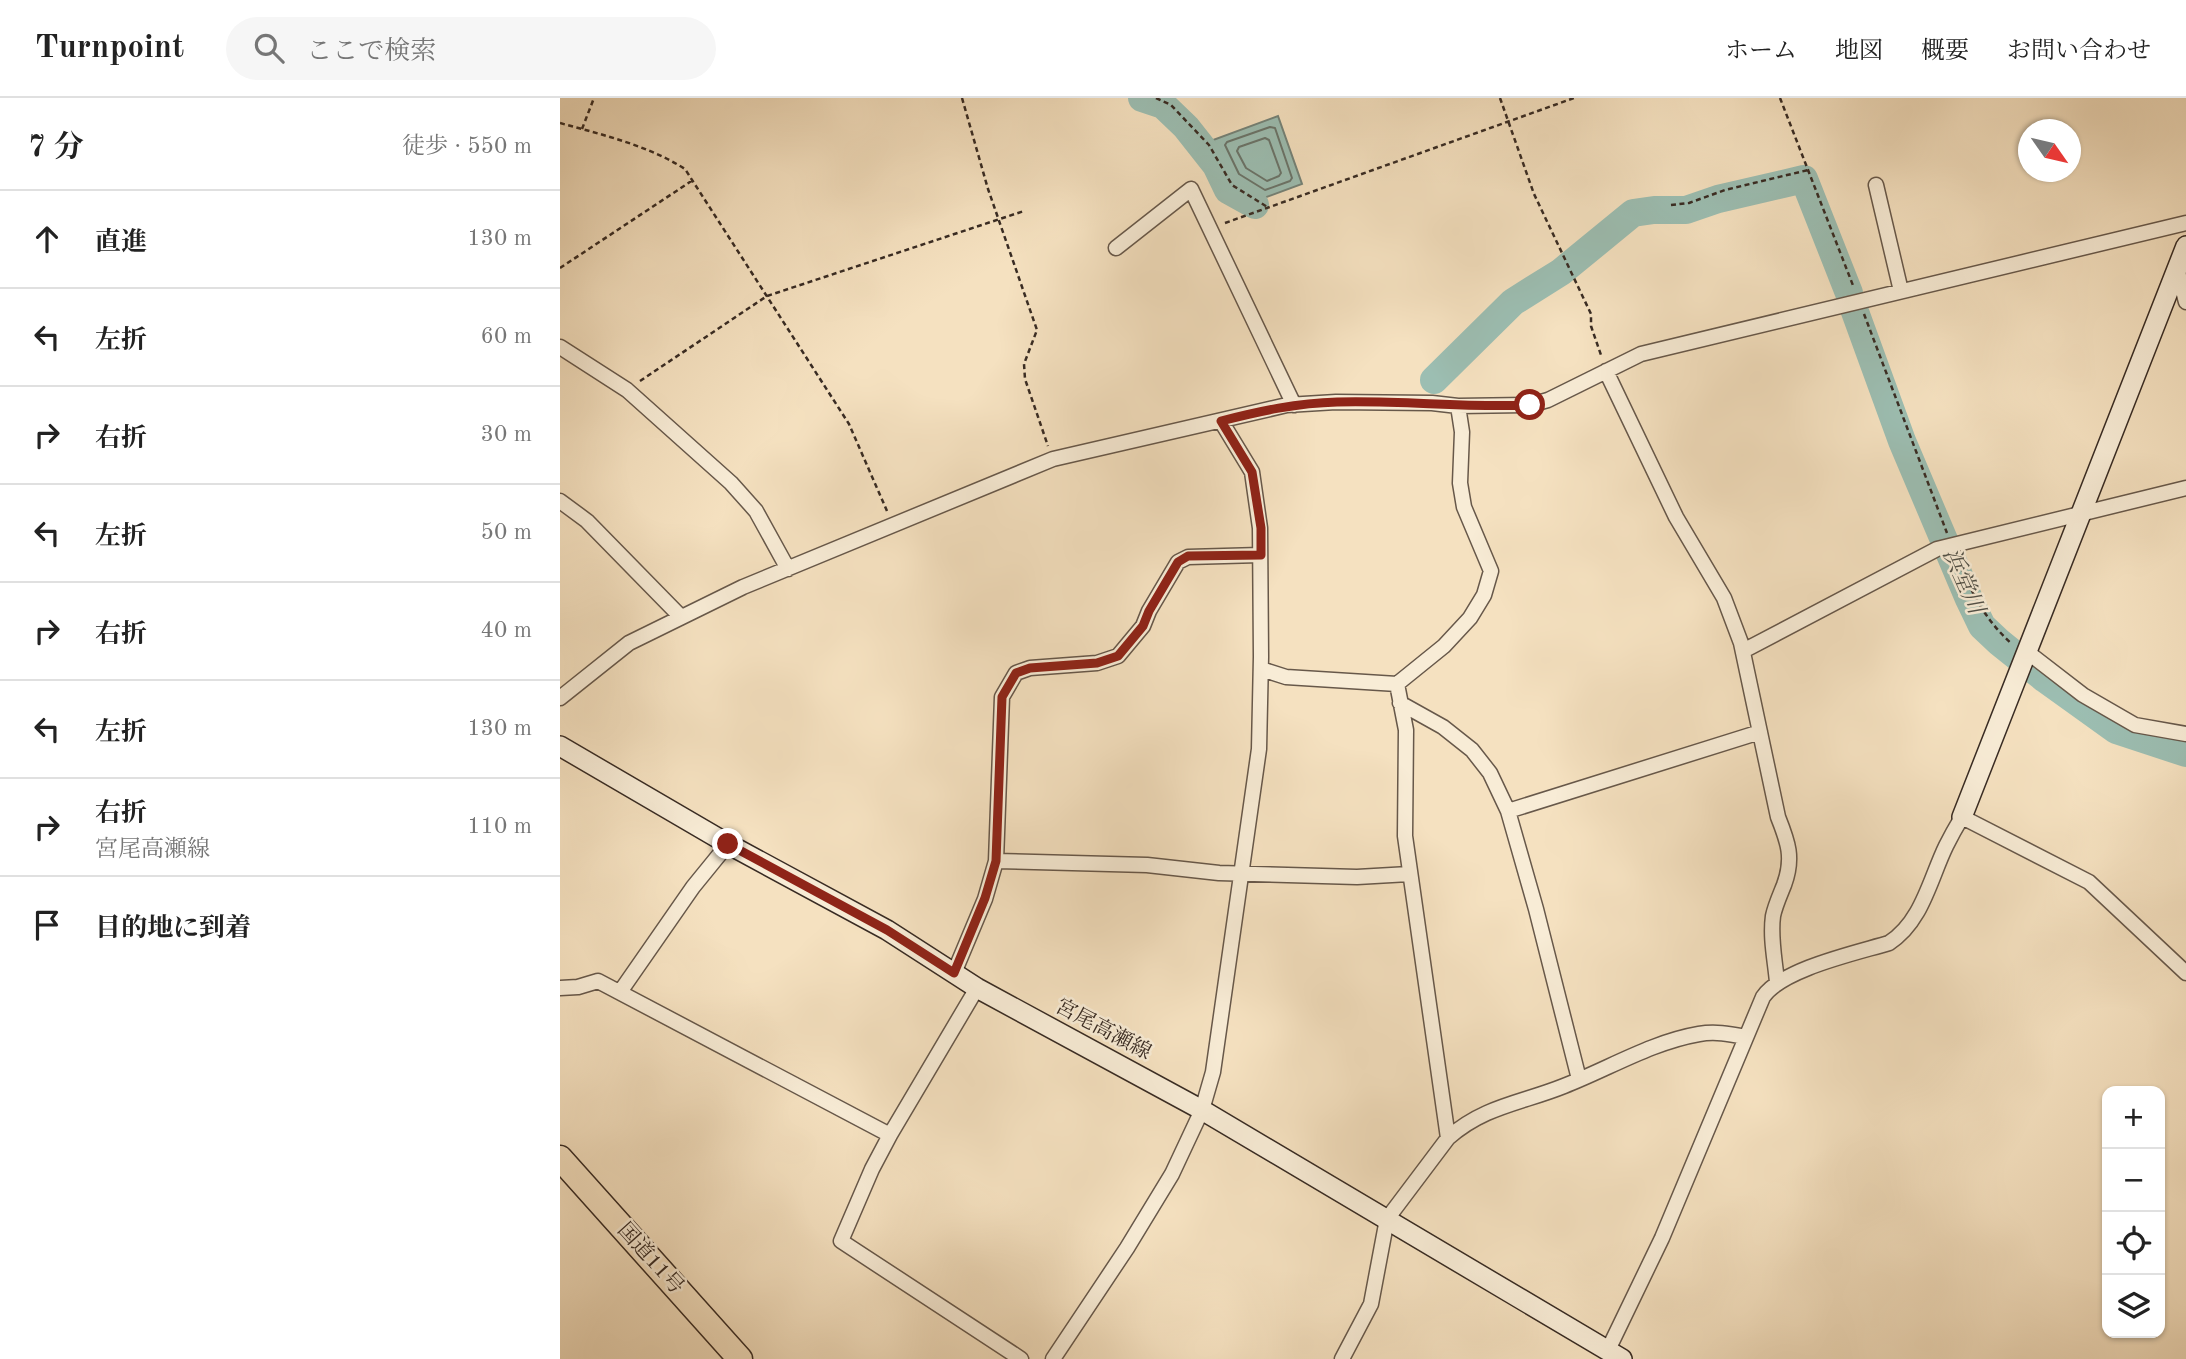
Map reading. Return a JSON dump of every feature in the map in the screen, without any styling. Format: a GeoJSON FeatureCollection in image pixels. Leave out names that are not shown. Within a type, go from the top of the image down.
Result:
{"type":"FeatureCollection","features":[{"type":"Feature","properties":{"kind":"highway","name":"国道11号"},"geometry":{"type":"LineString","coordinates":[[560,1158],[740,1359]]}},
{"type":"Feature","properties":{"kind":"main road"},"geometry":{"type":"LineString","coordinates":[[1962,817],[2186,246]]}},
{"type":"Feature","properties":{"kind":"main road","name":"宮尾高瀬線"},"geometry":{"type":"LineString","coordinates":[[560,746],[728,844],[887,930],[977,988],[1202,1110],[1612,1356]]}},
{"type":"Feature","properties":{"kind":"street"},"geometry":{"type":"LineString","coordinates":[[1876,185],[1900,291]]}},
{"type":"Feature","properties":{"kind":"street"},"geometry":{"type":"LineString","coordinates":[[1116,248],[1191,189],[1294,405]]}},
{"type":"Feature","properties":{"kind":"street"},"geometry":{"type":"LineString","coordinates":[[560,698],[629,643],[681,617],[743,587],[1053,459],[1294,405],[1336,402],[1497,407],[1539,403],[1641,354],[2186,223]]}},
{"type":"Feature","properties":{"kind":"street"},"geometry":{"type":"LineString","coordinates":[[2177,268],[2186,302]]}},
{"type":"Feature","properties":{"kind":"street"},"geometry":{"type":"LineString","coordinates":[[560,347],[627,390],[731,483],[756,511],[788,569]]}},
{"type":"Feature","properties":{"kind":"street"},"geometry":{"type":"LineString","coordinates":[[1606,371],[1676,517],[1724,598],[1743,651],[1778,817],[1791,858],[1788,875],[1774,912],[1772,931],[1777,982]]}},
{"type":"Feature","properties":{"kind":"street"},"geometry":{"type":"LineString","coordinates":[[1261,668],[1286,677],[1397,684],[1444,646],[1470,618],[1484,595],[1491,571],[1464,507],[1460,483],[1462,432],[1458,406]]}},
{"type":"Feature","properties":{"kind":"street"},"geometry":{"type":"LineString","coordinates":[[1053,1359],[1127,1248],[1172,1174],[1202,1110],[1213,1072],[1259,749],[1261,668],[1261,528],[1252,472],[1221,421]]}},
{"type":"Feature","properties":{"kind":"street"},"geometry":{"type":"LineString","coordinates":[[1743,651],[1946,546],[2186,488]]}},
{"type":"Feature","properties":{"kind":"street"},"geometry":{"type":"LineString","coordinates":[[560,501],[587,521],[681,617]]}},
{"type":"Feature","properties":{"kind":"street"},"geometry":{"type":"LineString","coordinates":[[954,973],[985,898],[996,861],[1002,697],[1016,673],[1030,668],[1097,663],[1118,656],[1143,626],[1178,562],[1188,556],[1261,555]]}},
{"type":"Feature","properties":{"kind":"street"},"geometry":{"type":"LineString","coordinates":[[2024,657],[2135,725],[2186,734]]}},
{"type":"Feature","properties":{"kind":"street"},"geometry":{"type":"LineString","coordinates":[[1397,684],[1406,730],[1405,836],[1409,874],[1448,1138]]}},
{"type":"Feature","properties":{"kind":"street"},"geometry":{"type":"LineString","coordinates":[[1400,703],[1443,727],[1472,750],[1490,772],[1508,811],[1579,1079]]}},
{"type":"Feature","properties":{"kind":"street"},"geometry":{"type":"LineString","coordinates":[[1508,811],[1760,732]]}},
{"type":"Feature","properties":{"kind":"street"},"geometry":{"type":"LineString","coordinates":[[1612,1356],[1763,997],[1777,982],[1802,971],[1889,943],[1898,937],[1914,918],[1962,817],[2089,882],[2186,974]]}},
{"type":"Feature","properties":{"kind":"street"},"geometry":{"type":"LineString","coordinates":[[620,992],[693,887],[728,844]]}},
{"type":"Feature","properties":{"kind":"street"},"geometry":{"type":"LineString","coordinates":[[996,861],[1147,865],[1219,873],[1357,877],[1409,874]]}},
{"type":"Feature","properties":{"kind":"street"},"geometry":{"type":"LineString","coordinates":[[560,988],[578,987],[598,981],[890,1135]]}},
{"type":"Feature","properties":{"kind":"street"},"geometry":{"type":"LineString","coordinates":[[977,988],[890,1135],[841,1241],[1021,1359]]}},
{"type":"Feature","properties":{"kind":"street"},"geometry":{"type":"LineString","coordinates":[[1342,1359],[1371,1304],[1387,1219],[1448,1138],[1487,1111],[1566,1086],[1676,1040],[1698,1034],[1724,1033],[1746,1037]]}},
{"type":"Feature","properties":{"kind":"path"},"geometry":{"type":"LineString","coordinates":[[582,130],[594,98]]}},
{"type":"Feature","properties":{"kind":"path"},"geometry":{"type":"LineString","coordinates":[[962,98],[1037,330],[1024,364],[1025,379],[1053,459]]}},
{"type":"Feature","properties":{"kind":"path"},"geometry":{"type":"LineString","coordinates":[[1156,98],[1171,105],[1209,145],[1233,185],[1269,208]]}},
{"type":"Feature","properties":{"kind":"path"},"geometry":{"type":"LineString","coordinates":[[1500,98],[1534,194],[1591,314],[1591,326],[1606,371]]}},
{"type":"Feature","properties":{"kind":"path"},"geometry":{"type":"LineString","coordinates":[[1210,229],[1574,98]]}},
{"type":"Feature","properties":{"kind":"path"},"geometry":{"type":"LineString","coordinates":[[1780,98],[1858,301],[1946,546],[1982,611],[1995,629],[2024,657]]}},
{"type":"Feature","properties":{"kind":"path"},"geometry":{"type":"LineString","coordinates":[[560,123],[628,142],[670,159],[685,169],[849,424],[895,526]]}},
{"type":"Feature","properties":{"kind":"path"},"geometry":{"type":"LineString","coordinates":[[1671,205],[1689,203],[1724,190],[1808,170]]}},
{"type":"Feature","properties":{"kind":"path"},"geometry":{"type":"LineString","coordinates":[[560,268],[693,180]]}},
{"type":"Feature","properties":{"kind":"path"},"geometry":{"type":"LineString","coordinates":[[627,390],[767,296],[1024,211]]}},
{"type":"Feature","properties":{"kind":"water"},"geometry":{"type":"Polygon","coordinates":[[[1278,116],[1302,184],[1264,198],[1234,179],[1213,140],[1278,116]]]}},
{"type":"Feature","properties":{"kind":"waterway","name":"浜堂川"},"geometry":{"type":"LineString","coordinates":[[1142,98],[1163,105],[1186,127],[1216,165],[1228,190],[1255,205]]}},
{"type":"Feature","properties":{"kind":"waterway","name":"浜堂川"},"geometry":{"type":"LineString","coordinates":[[1434,380],[1513,302],[1561,272],[1633,213],[1686,210],[1718,199],[1804,179],[1849,293]]}},
{"type":"Feature","properties":{"kind":"waterway","name":"浜堂川"},"geometry":{"type":"LineString","coordinates":[[1854,309],[1902,441],[1982,626],[2045,679],[2116,730],[2186,753]]}},
{"type":"Feature","properties":{"kind":"route"},"geometry":{"type":"LineString","coordinates":[[728,844],[887,930],[954,973],[985,898],[996,861],[1002,697],[1016,673],[1030,668],[1097,663],[1118,656],[1143,626],[1178,562],[1188,556],[1261,555],[1261,528],[1252,472],[1221,421],[1287,405],[1336,402],[1497,407],[1530,405]]}}]}
